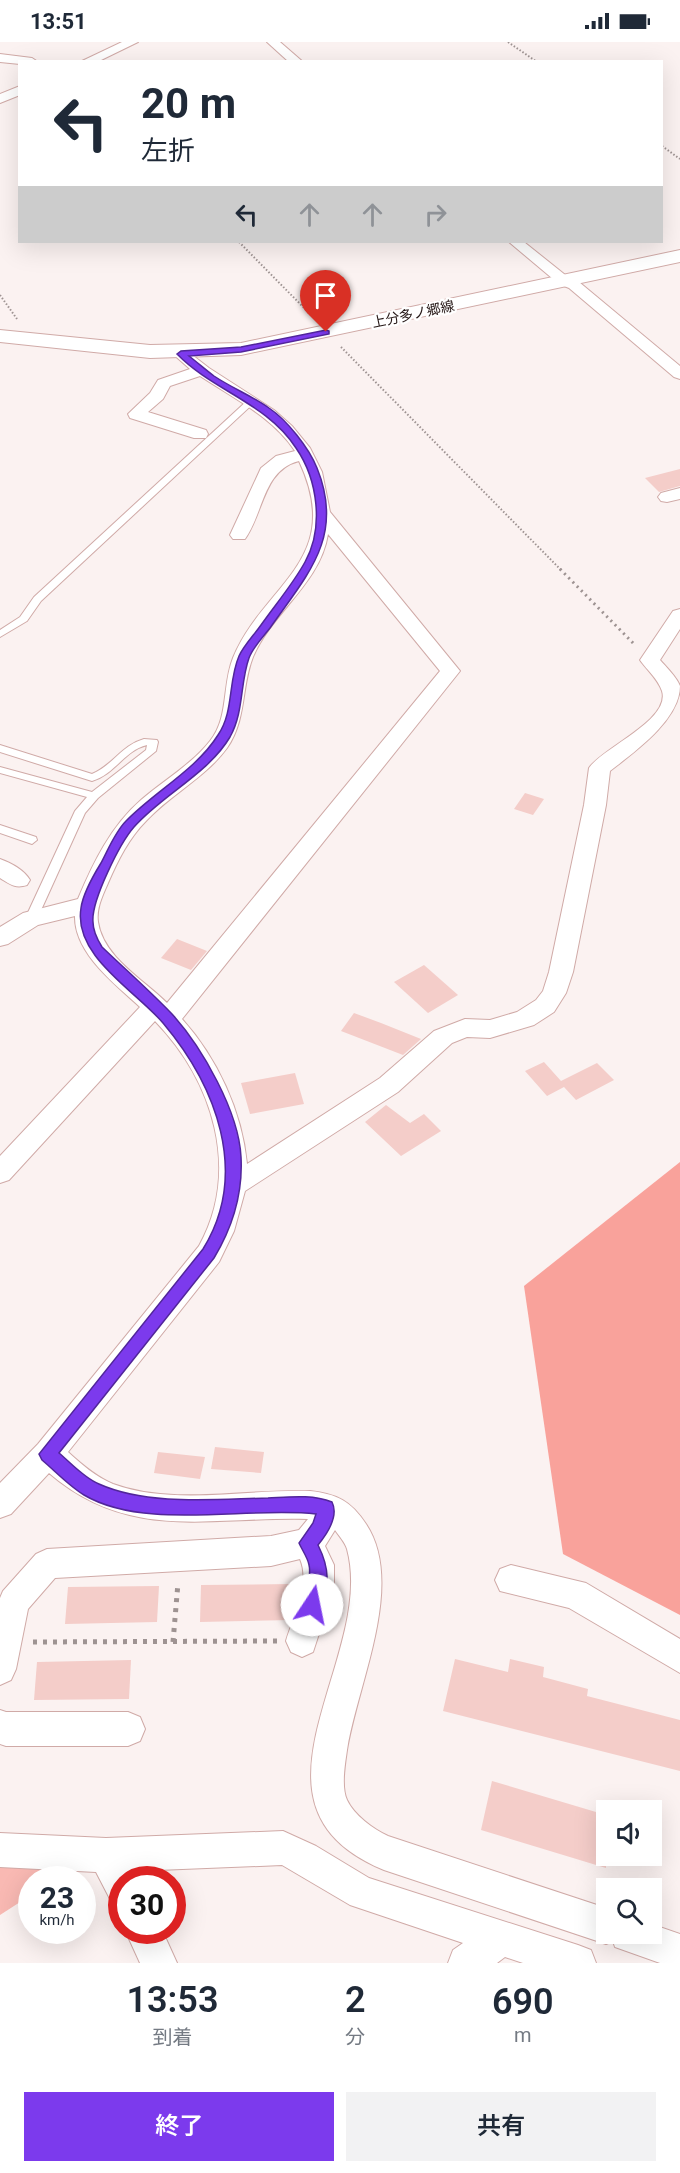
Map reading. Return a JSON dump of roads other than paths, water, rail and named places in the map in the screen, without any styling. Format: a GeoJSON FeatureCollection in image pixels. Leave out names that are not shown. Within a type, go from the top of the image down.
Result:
{"type":"FeatureCollection","features":[{"type":"Feature","properties":{"kind":"main road","name":"上分多ノ郷線"},"geometry":{"type":"LineString","coordinates":[[10,337],[156,354],[241,350],[680,256]]}},
{"type":"Feature","properties":{"kind":"street"},"geometry":{"type":"LineString","coordinates":[[91,60],[132,42]]}},
{"type":"Feature","properties":{"kind":"street"},"geometry":{"type":"LineString","coordinates":[[273,42],[295,60]]}},
{"type":"Feature","properties":{"kind":"street"},"geometry":{"type":"LineString","coordinates":[[1,58],[14,47]]}},
{"type":"Feature","properties":{"kind":"street"},"geometry":{"type":"LineString","coordinates":[[1,58],[18,60]]}},
{"type":"Feature","properties":{"kind":"street"},"geometry":{"type":"LineString","coordinates":[[0,99],[18,91]]}},
{"type":"Feature","properties":{"kind":"street"},"geometry":{"type":"LineString","coordinates":[[517,243],[564,281],[574,285],[680,374]]}},
{"type":"Feature","properties":{"kind":"street"},"geometry":{"type":"LineString","coordinates":[[0,1504],[48,1454],[209,1254],[220,1235],[233,1186],[234,1155],[227,1126],[200,1063],[161,1012],[97,950],[89,936],[86,921],[87,905],[103,870],[129,825],[207,756],[224,736],[233,716],[244,657],[311,562],[320,537],[322,514],[316,481],[305,454],[279,421],[252,401],[200,371],[181,354]]}},
{"type":"Feature","properties":{"kind":"street"},"geometry":{"type":"LineString","coordinates":[[200,371],[164,383],[157,396],[136,414],[200,434]]}},
{"type":"Feature","properties":{"kind":"street"},"geometry":{"type":"LineString","coordinates":[[240,535],[267,472],[282,460],[305,454]]}},
{"type":"Feature","properties":{"kind":"street"},"geometry":{"type":"LineString","coordinates":[[0,1173],[161,1012],[448,676],[450,671],[322,514]]}},
{"type":"Feature","properties":{"kind":"street"},"geometry":{"type":"LineString","coordinates":[[233,1186],[389,1085],[443,1037],[465,1028],[490,1029],[510,1024],[525,1019],[545,1006],[554,993],[561,972],[595,806],[600,768],[654,728],[669,709],[673,696],[666,681],[650,660],[680,615]]}},
{"type":"Feature","properties":{"kind":"street"},"geometry":{"type":"LineString","coordinates":[[0,867],[19,880]]}},
{"type":"Feature","properties":{"kind":"street"},"geometry":{"type":"LineString","coordinates":[[0,938],[31,920],[87,905]]}},
{"type":"Feature","properties":{"kind":"street"},"geometry":{"type":"LineString","coordinates":[[48,1454],[90,1489],[120,1500],[144,1505],[201,1507],[304,1505],[326,1507],[343,1516],[356,1531],[365,1553],[368,1586],[343,1687],[327,1776],[329,1800],[346,1827],[369,1846],[596,1922]]}},
{"type":"Feature","properties":{"kind":"street"},"geometry":{"type":"LineString","coordinates":[[2,1656],[14,1602],[47,1564],[271,1551],[308,1543],[321,1527],[326,1507]]}},
{"type":"Feature","properties":{"kind":"street"},"geometry":{"type":"LineString","coordinates":[[302,1641],[318,1588],[318,1565],[308,1543]]}},
{"type":"Feature","properties":{"kind":"street"},"geometry":{"type":"LineString","coordinates":[[511,1580],[575,1594],[680,1657]]}},
{"type":"Feature","properties":{"kind":"street"},"geometry":{"type":"LineString","coordinates":[[0,1727],[6,1729],[128,1729]]}},
{"type":"Feature","properties":{"kind":"street"},"geometry":{"type":"LineString","coordinates":[[0,1850],[106,1855],[283,1848],[307,1858],[331,1877],[362,1893],[578,1963]]}},
{"type":"Feature","properties":{"kind":"street"},"geometry":{"type":"LineString","coordinates":[[106,1855],[112,1866]]}},
{"type":"Feature","properties":{"kind":"street"},"geometry":{"type":"LineString","coordinates":[[466,1963],[501,1938]]}},
{"type":"Feature","properties":{"kind":"street"},"geometry":{"type":"LineString","coordinates":[[150,1944],[159,1963]]}},
{"type":"Feature","properties":{"kind":"street"},"geometry":{"type":"LineString","coordinates":[[657,1944],[680,1952]]}},
{"type":"Feature","properties":{"kind":"lane"},"geometry":{"type":"LineString","coordinates":[[0,634],[24,619],[37,599],[252,401]]}},
{"type":"Feature","properties":{"kind":"lane"},"geometry":{"type":"LineString","coordinates":[[0,748],[92,778],[101,776],[135,745],[146,740],[153,742],[151,751],[94,796],[80,812],[31,920]]}},
{"type":"Feature","properties":{"kind":"lane"},"geometry":{"type":"LineString","coordinates":[[0,770],[94,796]]}},
{"type":"Feature","properties":{"kind":"lane"},"geometry":{"type":"LineString","coordinates":[[0,829],[32,840]]}}]}
